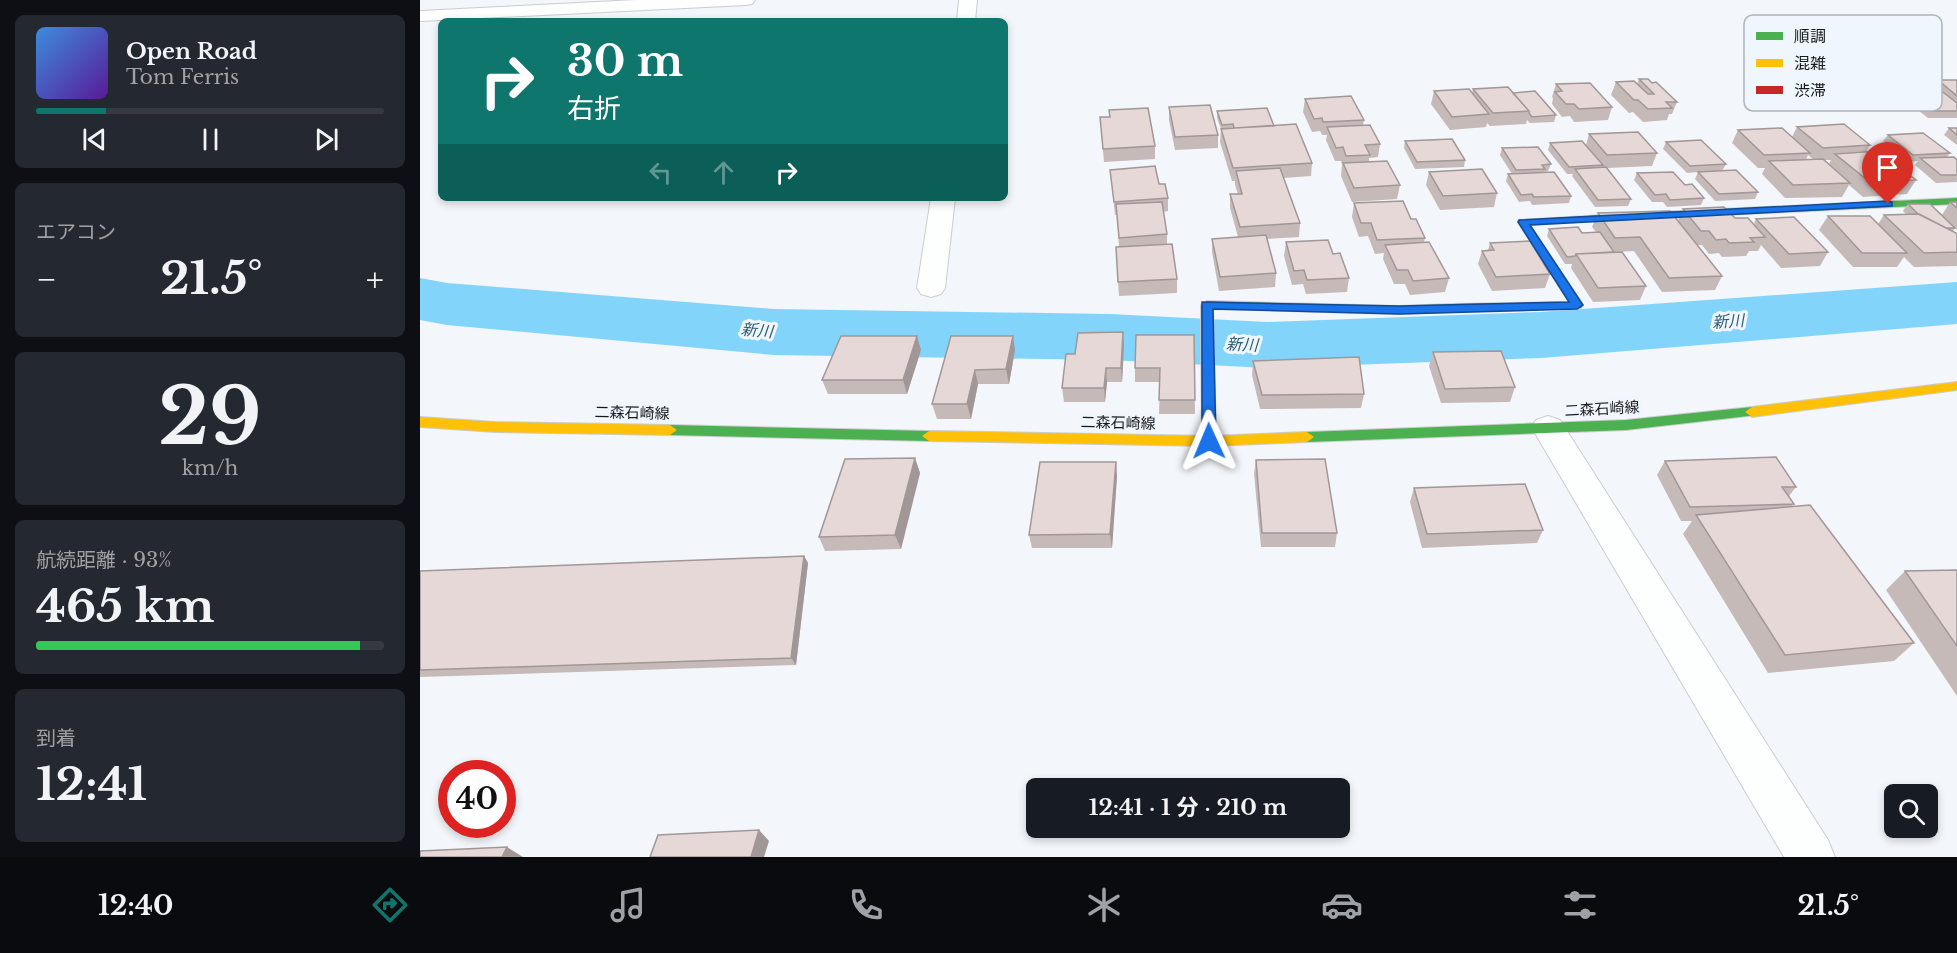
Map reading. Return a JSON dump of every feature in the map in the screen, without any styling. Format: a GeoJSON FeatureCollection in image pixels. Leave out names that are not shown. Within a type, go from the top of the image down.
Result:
{"type":"FeatureCollection","features":[{"type":"Feature","properties":{"kind":"main road"},"geometry":{"type":"LineString","coordinates":[[1209,441],[1207,305],[1399,310],[1577,305],[1523,222],[1957,201]]}},
{"type":"Feature","properties":{"kind":"main road","name":"二森石崎線"},"geometry":{"type":"LineString","coordinates":[[420,423],[507,427],[1209,441],[1626,425],[1718,416],[1957,386]]}},
{"type":"Feature","properties":{"kind":"street"},"geometry":{"type":"LineString","coordinates":[[420,16],[746,0]]}},
{"type":"Feature","properties":{"kind":"street"},"geometry":{"type":"LineString","coordinates":[[966,18],[969,0]]}},
{"type":"Feature","properties":{"kind":"street"},"geometry":{"type":"LineString","coordinates":[[931,288],[943,201]]}},
{"type":"Feature","properties":{"kind":"street"},"geometry":{"type":"LineString","coordinates":[[1548,428],[1811,857]]}},
{"type":"Feature","properties":{"kind":"building"},"geometry":{"type":"Polygon","coordinates":[[[1639,79],[1656,82],[1677,102],[1666,102],[1672,108],[1648,109],[1638,100],[1634,100],[1616,82],[1634,81],[1648,94],[1654,94],[1639,79]]]}},
{"type":"Feature","properties":{"kind":"building"},"geometry":{"type":"Polygon","coordinates":[[[1942,80],[1957,80],[1957,96],[1942,83],[1942,80]]]}},
{"type":"Feature","properties":{"kind":"building"},"geometry":{"type":"Polygon","coordinates":[[[1590,83],[1612,107],[1579,109],[1574,104],[1566,104],[1555,92],[1562,91],[1556,84],[1590,83]]]}},
{"type":"Feature","properties":{"kind":"building"},"geometry":{"type":"Polygon","coordinates":[[[1508,87],[1529,111],[1493,113],[1473,89],[1508,87]]]}},
{"type":"Feature","properties":{"kind":"building"},"geometry":{"type":"Polygon","coordinates":[[[1469,89],[1489,114],[1452,117],[1434,91],[1469,89]]]}},
{"type":"Feature","properties":{"kind":"building"},"geometry":{"type":"Polygon","coordinates":[[[1535,91],[1556,115],[1532,117],[1513,93],[1535,91]]]}},
{"type":"Feature","properties":{"kind":"building"},"geometry":{"type":"Polygon","coordinates":[[[1942,91],[1957,103],[1957,111],[1942,111],[1942,91]]]}},
{"type":"Feature","properties":{"kind":"building"},"geometry":{"type":"Polygon","coordinates":[[[1351,96],[1364,120],[1323,122],[1322,118],[1314,119],[1305,99],[1351,96]]]}},
{"type":"Feature","properties":{"kind":"building"},"geometry":{"type":"Polygon","coordinates":[[[1210,105],[1218,135],[1175,137],[1169,107],[1210,105]]]}},
{"type":"Feature","properties":{"kind":"building"},"geometry":{"type":"Polygon","coordinates":[[[1148,108],[1155,146],[1103,149],[1100,117],[1110,117],[1109,110],[1148,108]]]}},
{"type":"Feature","properties":{"kind":"building"},"geometry":{"type":"Polygon","coordinates":[[[1267,108],[1274,126],[1234,128],[1233,124],[1222,125],[1217,111],[1267,108]]]}},
{"type":"Feature","properties":{"kind":"building"},"geometry":{"type":"Polygon","coordinates":[[[1296,124],[1312,163],[1233,168],[1221,129],[1296,124]]]}},
{"type":"Feature","properties":{"kind":"building"},"geometry":{"type":"Polygon","coordinates":[[[1844,124],[1870,145],[1823,148],[1797,127],[1844,124]]]}},
{"type":"Feature","properties":{"kind":"building"},"geometry":{"type":"Polygon","coordinates":[[[1370,125],[1380,144],[1365,145],[1370,155],[1346,156],[1343,147],[1336,148],[1327,127],[1370,125]]]}},
{"type":"Feature","properties":{"kind":"building"},"geometry":{"type":"Polygon","coordinates":[[[1782,128],[1810,153],[1764,155],[1738,130],[1782,128]]]}},
{"type":"Feature","properties":{"kind":"building"},"geometry":{"type":"Polygon","coordinates":[[[1949,128],[1957,128],[1957,135],[1949,128]]]}},
{"type":"Feature","properties":{"kind":"building"},"geometry":{"type":"Polygon","coordinates":[[[1638,132],[1657,153],[1607,155],[1589,134],[1638,132]]]}},
{"type":"Feature","properties":{"kind":"building"},"geometry":{"type":"Polygon","coordinates":[[[1923,133],[1950,153],[1913,155],[1888,135],[1923,133]]]}},
{"type":"Feature","properties":{"kind":"building"},"geometry":{"type":"Polygon","coordinates":[[[1452,139],[1465,160],[1417,162],[1405,141],[1452,139]]]}},
{"type":"Feature","properties":{"kind":"building"},"geometry":{"type":"Polygon","coordinates":[[[1701,140],[1726,164],[1690,166],[1666,142],[1701,140]]]}},
{"type":"Feature","properties":{"kind":"building"},"geometry":{"type":"Polygon","coordinates":[[[1582,141],[1603,165],[1569,167],[1550,143],[1582,141]]]}},
{"type":"Feature","properties":{"kind":"building"},"geometry":{"type":"Polygon","coordinates":[[[1538,147],[1551,164],[1542,165],[1545,169],[1516,170],[1502,148],[1538,147]]]}},
{"type":"Feature","properties":{"kind":"building"},"geometry":{"type":"Polygon","coordinates":[[[1878,151],[1916,180],[1871,183],[1835,154],[1878,151]]]}},
{"type":"Feature","properties":{"kind":"building"},"geometry":{"type":"Polygon","coordinates":[[[1954,157],[1957,160],[1957,175],[1941,175],[1920,158],[1954,157]]]}},
{"type":"Feature","properties":{"kind":"building"},"geometry":{"type":"Polygon","coordinates":[[[1823,159],[1850,183],[1793,185],[1769,161],[1823,159]]]}},
{"type":"Feature","properties":{"kind":"building"},"geometry":{"type":"Polygon","coordinates":[[[1387,161],[1400,185],[1354,188],[1343,163],[1387,161]]]}},
{"type":"Feature","properties":{"kind":"building"},"geometry":{"type":"Polygon","coordinates":[[[1155,166],[1159,184],[1165,184],[1168,198],[1114,202],[1110,170],[1155,166]]]}},
{"type":"Feature","properties":{"kind":"building"},"geometry":{"type":"Polygon","coordinates":[[[1606,167],[1631,199],[1598,200],[1575,169],[1606,167]]]}},
{"type":"Feature","properties":{"kind":"building"},"geometry":{"type":"Polygon","coordinates":[[[1280,168],[1300,223],[1240,227],[1230,194],[1242,194],[1236,171],[1280,168]]]}},
{"type":"Feature","properties":{"kind":"building"},"geometry":{"type":"Polygon","coordinates":[[[1482,169],[1497,193],[1443,196],[1429,172],[1482,169]]]}},
{"type":"Feature","properties":{"kind":"building"},"geometry":{"type":"Polygon","coordinates":[[[1736,170],[1758,192],[1719,194],[1698,172],[1736,170]]]}},
{"type":"Feature","properties":{"kind":"building"},"geometry":{"type":"Polygon","coordinates":[[[1554,172],[1571,196],[1521,195],[1508,174],[1554,172]]]}},
{"type":"Feature","properties":{"kind":"building"},"geometry":{"type":"Polygon","coordinates":[[[1673,172],[1685,185],[1692,184],[1704,198],[1670,200],[1666,194],[1655,195],[1637,173],[1673,172]]]}},
{"type":"Feature","properties":{"kind":"building"},"geometry":{"type":"Polygon","coordinates":[[[1403,201],[1411,219],[1416,219],[1425,238],[1377,240],[1371,223],[1361,223],[1354,203],[1403,201]]]}},
{"type":"Feature","properties":{"kind":"building"},"geometry":{"type":"Polygon","coordinates":[[[1162,202],[1167,234],[1119,238],[1116,204],[1162,202]]]}},
{"type":"Feature","properties":{"kind":"building"},"geometry":{"type":"Polygon","coordinates":[[[1908,204],[1930,204],[1955,228],[1946,228],[1918,214],[1908,204]]]}},
{"type":"Feature","properties":{"kind":"building"},"geometry":{"type":"Polygon","coordinates":[[[1724,207],[1735,218],[1748,218],[1765,237],[1750,238],[1754,242],[1729,243],[1726,239],[1716,240],[1709,231],[1701,231],[1683,209],[1724,207]]]}},
{"type":"Feature","properties":{"kind":"building"},"geometry":{"type":"Polygon","coordinates":[[[1670,211],[1722,276],[1669,278],[1640,237],[1615,238],[1598,213],[1670,211]]]}},
{"type":"Feature","properties":{"kind":"building"},"geometry":{"type":"Polygon","coordinates":[[[1919,214],[1956,233],[1957,252],[1924,253],[1884,215],[1919,214]]]}},
{"type":"Feature","properties":{"kind":"building"},"geometry":{"type":"Polygon","coordinates":[[[1828,216],[1870,216],[1907,253],[1862,253],[1828,216]]]}},
{"type":"Feature","properties":{"kind":"building"},"geometry":{"type":"Polygon","coordinates":[[[1794,217],[1828,252],[1789,254],[1756,219],[1794,217]]]}},
{"type":"Feature","properties":{"kind":"building"},"geometry":{"type":"Polygon","coordinates":[[[1578,227],[1582,233],[1600,232],[1614,252],[1576,254],[1567,257],[1549,229],[1578,227]]]}},
{"type":"Feature","properties":{"kind":"building"},"geometry":{"type":"Polygon","coordinates":[[[1266,235],[1276,273],[1220,277],[1212,239],[1266,235]]]}},
{"type":"Feature","properties":{"kind":"building"},"geometry":{"type":"Polygon","coordinates":[[[1328,240],[1333,254],[1340,253],[1349,278],[1307,280],[1304,270],[1294,271],[1286,242],[1328,240]]]}},
{"type":"Feature","properties":{"kind":"building"},"geometry":{"type":"Polygon","coordinates":[[[1530,241],[1550,274],[1496,277],[1482,251],[1494,250],[1490,243],[1530,241]]]}},
{"type":"Feature","properties":{"kind":"building"},"geometry":{"type":"Polygon","coordinates":[[[1429,242],[1449,278],[1413,281],[1408,270],[1397,270],[1385,245],[1429,242]]]}},
{"type":"Feature","properties":{"kind":"building"},"geometry":{"type":"Polygon","coordinates":[[[1172,244],[1177,279],[1118,282],[1116,247],[1172,244]]]}},
{"type":"Feature","properties":{"kind":"building"},"geometry":{"type":"Polygon","coordinates":[[[1622,252],[1646,286],[1598,288],[1576,254],[1622,252]]]}},
{"type":"Feature","properties":{"kind":"building"},"geometry":{"type":"Polygon","coordinates":[[[1123,332],[1121,368],[1106,368],[1104,388],[1062,388],[1066,354],[1075,354],[1078,333],[1123,332]]]}},
{"type":"Feature","properties":{"kind":"building"},"geometry":{"type":"Polygon","coordinates":[[[1136,335],[1194,335],[1195,400],[1159,400],[1160,368],[1135,368],[1136,335]]]}},
{"type":"Feature","properties":{"kind":"building"},"geometry":{"type":"Polygon","coordinates":[[[841,336],[917,336],[903,380],[822,380],[841,336]]]}},
{"type":"Feature","properties":{"kind":"building"},"geometry":{"type":"Polygon","coordinates":[[[951,336],[1013,336],[1006,369],[975,370],[967,404],[932,404],[951,336]]]}},
{"type":"Feature","properties":{"kind":"building"},"geometry":{"type":"Polygon","coordinates":[[[1501,351],[1515,387],[1445,389],[1433,352],[1501,351]]]}},
{"type":"Feature","properties":{"kind":"building"},"geometry":{"type":"Polygon","coordinates":[[[1359,357],[1364,394],[1262,395],[1253,361],[1359,357]]]}},
{"type":"Feature","properties":{"kind":"building"},"geometry":{"type":"Polygon","coordinates":[[[1776,457],[1796,487],[1782,487],[1794,504],[1690,507],[1665,461],[1776,457]]]}},
{"type":"Feature","properties":{"kind":"building"},"geometry":{"type":"Polygon","coordinates":[[[915,458],[895,535],[819,537],[845,459],[915,458]]]}},
{"type":"Feature","properties":{"kind":"building"},"geometry":{"type":"Polygon","coordinates":[[[1325,459],[1337,533],[1262,533],[1256,460],[1325,459]]]}},
{"type":"Feature","properties":{"kind":"building"},"geometry":{"type":"Polygon","coordinates":[[[1040,462],[1116,462],[1110,534],[1029,535],[1040,462]]]}},
{"type":"Feature","properties":{"kind":"building"},"geometry":{"type":"Polygon","coordinates":[[[1525,484],[1543,530],[1427,534],[1414,488],[1525,484]]]}},
{"type":"Feature","properties":{"kind":"building"},"geometry":{"type":"Polygon","coordinates":[[[1810,505],[1914,643],[1785,655],[1696,515],[1810,505]]]}},
{"type":"Feature","properties":{"kind":"building"},"geometry":{"type":"Polygon","coordinates":[[[804,556],[791,658],[420,670],[420,571],[804,556]]]}},
{"type":"Feature","properties":{"kind":"building"},"geometry":{"type":"Polygon","coordinates":[[[1957,570],[1957,646],[1905,571],[1957,570]]]}},
{"type":"Feature","properties":{"kind":"building"},"geometry":{"type":"Polygon","coordinates":[[[759,830],[751,857],[650,857],[658,835],[759,830]]]}},
{"type":"Feature","properties":{"kind":"building"},"geometry":{"type":"Polygon","coordinates":[[[507,847],[502,857],[420,857],[420,851],[507,847]]]}},
{"type":"Feature","properties":{"kind":"waterway","name":"新川"},"geometry":{"type":"LineString","coordinates":[[420,299],[447,304],[774,332],[1110,337],[1267,345],[1541,335],[1957,303]]}},
{"type":"Feature","properties":{"kind":"traffic: fast"},"geometry":{"type":"LineString","coordinates":[[1638,216],[1957,201]]}},
{"type":"Feature","properties":{"kind":"traffic: fast"},"geometry":{"type":"LineString","coordinates":[[1209,441],[1207,305],[1399,310],[1453,308]]}},
{"type":"Feature","properties":{"kind":"traffic: fast"},"geometry":{"type":"LineString","coordinates":[[1307,437],[1626,425],[1752,412]]}},
{"type":"Feature","properties":{"kind":"traffic: fast"},"geometry":{"type":"LineString","coordinates":[[670,430],[929,436]]}},
{"type":"Feature","properties":{"kind":"traffic: slow"},"geometry":{"type":"LineString","coordinates":[[1752,412],[1957,386]]}},
{"type":"Feature","properties":{"kind":"traffic: slow"},"geometry":{"type":"LineString","coordinates":[[420,422],[495,427],[670,430]]}},
{"type":"Feature","properties":{"kind":"traffic: slow"},"geometry":{"type":"LineString","coordinates":[[929,436],[1209,441],[1307,437]]}},
{"type":"Feature","properties":{"kind":"traffic: jam"},"geometry":{"type":"LineString","coordinates":[[1453,308],[1577,305],[1523,222],[1638,216]]}},
{"type":"Feature","properties":{"kind":"route"},"geometry":{"type":"LineString","coordinates":[[1209,441],[1207,305],[1399,310],[1577,305],[1523,222],[1888,204]]}}]}
